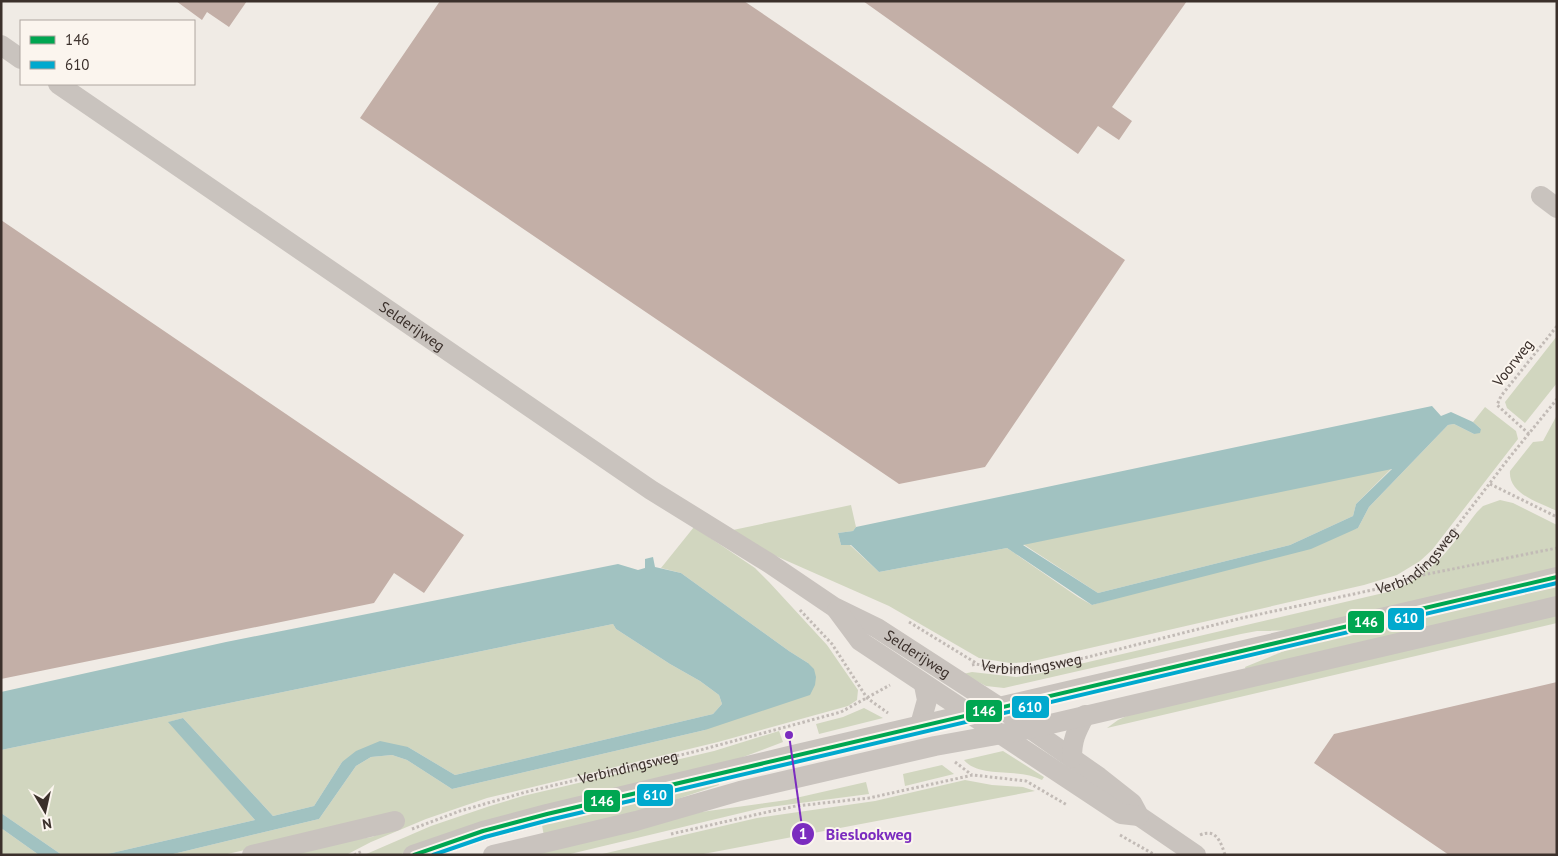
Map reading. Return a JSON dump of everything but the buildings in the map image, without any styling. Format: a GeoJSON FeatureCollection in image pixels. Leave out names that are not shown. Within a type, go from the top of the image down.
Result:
{"type":"FeatureCollection","features":[{"type":"Feature","properties":{"kind":"street"},"geometry":{"type":"LineString","coordinates":[[1,45],[20,58]]}},
{"type":"Feature","properties":{"kind":"street","name":"Selderijweg"},"geometry":{"type":"LineString","coordinates":[[59,85],[651,490],[769,563],[834,607],[877,628],[999,707],[1132,803],[1139,816]]}},
{"type":"Feature","properties":{"kind":"street"},"geometry":{"type":"LineString","coordinates":[[1541,196],[1557,208]]}},
{"type":"Feature","properties":{"kind":"street","name":"Verbindingsweg"},"geometry":{"type":"LineString","coordinates":[[413,855],[483,830],[793,754],[1557,577]]}},
{"type":"Feature","properties":{"kind":"street"},"geometry":{"type":"LineString","coordinates":[[493,855],[636,821],[740,791],[899,754],[1029,729],[1557,606]]}},
{"type":"Feature","properties":{"kind":"street","name":"Selderijweg"},"geometry":{"type":"LineString","coordinates":[[834,607],[860,641],[1121,814],[1139,816]]}},
{"type":"Feature","properties":{"kind":"street"},"geometry":{"type":"LineString","coordinates":[[920,681],[927,700],[920,725]]}},
{"type":"Feature","properties":{"kind":"street"},"geometry":{"type":"LineString","coordinates":[[1072,758],[1072,743],[1075,733],[1085,715]]}},
{"type":"Feature","properties":{"kind":"street"},"geometry":{"type":"LineString","coordinates":[[1139,816],[1196,855]]}},
{"type":"Feature","properties":{"kind":"street"},"geometry":{"type":"LineString","coordinates":[[252,855],[403,826]]}},
{"type":"Feature","properties":{"kind":"path","name":"Voorweg"},"geometry":{"type":"LineString","coordinates":[[1529,434],[1497,405],[1501,396],[1557,326]]}},
{"type":"Feature","properties":{"kind":"path"},"geometry":{"type":"LineString","coordinates":[[1557,399],[1490,484],[1557,517]]}},
{"type":"Feature","properties":{"kind":"path","name":"Verbindingsweg"},"geometry":{"type":"LineString","coordinates":[[944,671],[976,664],[1002,669],[1030,669],[1080,659],[1242,618],[1391,586],[1411,578],[1432,559],[1490,484]]}},
{"type":"Feature","properties":{"kind":"path"},"geometry":{"type":"LineString","coordinates":[[1411,578],[1557,548]]}},
{"type":"Feature","properties":{"kind":"path"},"geometry":{"type":"LineString","coordinates":[[799,609],[832,644],[867,698]]}},
{"type":"Feature","properties":{"kind":"path","name":"Verbindingsweg"},"geometry":{"type":"LineString","coordinates":[[403,826],[517,794],[693,752],[841,712],[896,683],[920,681]]}},
{"type":"Feature","properties":{"kind":"path"},"geometry":{"type":"LineString","coordinates":[[663,836],[796,806],[869,798],[973,775],[1026,781],[1069,806]]}},
{"type":"Feature","properties":{"kind":"path"},"geometry":{"type":"LineString","coordinates":[[1112,830],[1155,855]]}},
{"type":"Feature","properties":{"kind":"path"},"geometry":{"type":"LineString","coordinates":[[354,855],[369,848]]}},
{"type":"Feature","properties":{"kind":"green space"},"geometry":{"type":"Polygon","coordinates":[[[1557,336],[1557,383],[1525,423],[1507,408],[1505,402],[1557,336]]]}},
{"type":"Feature","properties":{"kind":"green space"},"geometry":{"type":"Polygon","coordinates":[[[1485,407],[1516,431],[1518,439],[1432,550],[1420,561],[1397,575],[1364,585],[1029,662],[1010,663],[979,658],[889,606],[769,553],[733,530],[851,505],[856,527],[853,531],[838,533],[841,545],[850,545],[879,572],[1007,548],[1092,605],[1358,528],[1369,507],[1448,425],[1454,424],[1474,434],[1481,429],[1473,422],[1485,407]]]}},
{"type":"Feature","properties":{"kind":"green space"},"geometry":{"type":"Polygon","coordinates":[[[1557,415],[1557,511],[1526,497],[1520,492],[1514,486],[1510,471],[1533,442],[1543,441],[1557,415]]]}},
{"type":"Feature","properties":{"kind":"green space"},"geometry":{"type":"Polygon","coordinates":[[[1392,468],[1356,504],[1353,516],[1290,545],[1098,593],[1023,544],[1392,468]]]}},
{"type":"Feature","properties":{"kind":"green space"},"geometry":{"type":"Polygon","coordinates":[[[1500,500],[1513,503],[1557,525],[1557,571],[1297,630],[1257,631],[1241,634],[1004,688],[986,686],[963,674],[972,672],[1016,677],[1037,674],[1392,591],[1407,584],[1431,568],[1483,506],[1500,500]]]}},
{"type":"Feature","properties":{"kind":"green space"},"geometry":{"type":"Polygon","coordinates":[[[694,527],[755,568],[769,582],[827,645],[858,690],[857,700],[848,706],[718,742],[487,798],[426,819],[371,842],[346,855],[273,855],[306,847],[372,837],[397,827],[393,816],[223,855],[169,855],[319,819],[356,766],[371,757],[392,755],[407,760],[452,789],[705,730],[808,663],[681,573],[661,568],[694,527]]]}},
{"type":"Feature","properties":{"kind":"green space"},"geometry":{"type":"Polygon","coordinates":[[[1557,583],[1557,601],[1247,673],[1245,667],[1289,649],[1557,583]]]}},
{"type":"Feature","properties":{"kind":"green space"},"geometry":{"type":"Polygon","coordinates":[[[1557,613],[1557,623],[1107,728],[1129,715],[1557,613]]]}},
{"type":"Feature","properties":{"kind":"green space"},"geometry":{"type":"Polygon","coordinates":[[[613,624],[616,629],[700,681],[719,695],[722,704],[713,714],[455,775],[408,747],[342,762],[314,806],[273,816],[183,718],[169,722],[255,820],[103,855],[62,855],[1,813],[1,750],[613,624]]]}},
{"type":"Feature","properties":{"kind":"green space"},"geometry":{"type":"Polygon","coordinates":[[[864,708],[883,718],[819,734],[816,724],[843,717],[864,708]]]}},
{"type":"Feature","properties":{"kind":"green space"},"geometry":{"type":"Polygon","coordinates":[[[779,731],[783,742],[727,763],[428,843],[399,855],[364,855],[431,826],[523,796],[714,751],[779,731]]]}},
{"type":"Feature","properties":{"kind":"green space"},"geometry":{"type":"Polygon","coordinates":[[[1003,751],[1044,777],[1042,780],[1022,774],[979,769],[971,766],[964,760],[1003,751]]]}},
{"type":"Feature","properties":{"kind":"green space"},"geometry":{"type":"Polygon","coordinates":[[[942,765],[954,774],[905,786],[903,774],[942,765]]]}},
{"type":"Feature","properties":{"kind":"green space"},"geometry":{"type":"Polygon","coordinates":[[[718,779],[719,785],[612,821],[544,836],[541,820],[718,779]]]}},
{"type":"Feature","properties":{"kind":"green space"},"geometry":{"type":"Polygon","coordinates":[[[965,780],[992,785],[1023,787],[1035,791],[698,855],[598,855],[757,818],[875,801],[965,780]]]}},
{"type":"Feature","properties":{"kind":"green space"},"geometry":{"type":"Polygon","coordinates":[[[866,782],[869,794],[762,808],[566,855],[517,855],[701,812],[787,800],[866,782]]]}},
{"type":"Feature","properties":{"kind":"green space"},"geometry":{"type":"Polygon","coordinates":[[[1,828],[39,855],[1,855],[1,828]]]}},
{"type":"Feature","properties":{"kind":"water"},"geometry":{"type":"Polygon","coordinates":[[[1432,406],[1441,416],[1451,412],[1473,422],[1481,429],[1480,433],[1474,434],[1454,424],[1448,425],[1369,507],[1358,528],[1311,549],[1092,605],[1007,548],[879,572],[851,545],[841,545],[838,533],[853,531],[856,527],[1432,406]],[[1392,469],[1023,545],[1098,593],[1290,545],[1353,516],[1356,504],[1392,469]]]}},
{"type":"Feature","properties":{"kind":"water"},"geometry":{"type":"Polygon","coordinates":[[[653,557],[655,567],[681,573],[808,663],[814,669],[816,677],[815,685],[810,695],[705,730],[452,789],[407,760],[392,755],[371,757],[356,766],[319,819],[169,855],[103,855],[255,820],[168,722],[183,718],[273,816],[314,806],[342,762],[356,751],[380,741],[408,747],[455,775],[713,714],[722,704],[719,695],[700,681],[616,629],[613,624],[1,750],[1,692],[226,642],[618,564],[638,570],[645,568],[645,559],[653,557]]]}},
{"type":"Feature","properties":{"kind":"water"},"geometry":{"type":"Polygon","coordinates":[[[1,813],[62,855],[39,855],[1,828],[1,813]]]}},
{"type":"Feature","properties":{"kind":"transit line","name":"146"},"geometry":{"type":"LineString","coordinates":[[414,855],[483,831],[547,814],[1557,577]]}},
{"type":"Feature","properties":{"kind":"transit line","name":"610"},"geometry":{"type":"LineString","coordinates":[[433,855],[485,837],[549,820],[1557,583]]}},
{"type":"Feature","properties":{"kind":"place","name":"Bieslookweg"},"geometry":{"type":"Point","coordinates":[789,735]}}]}
